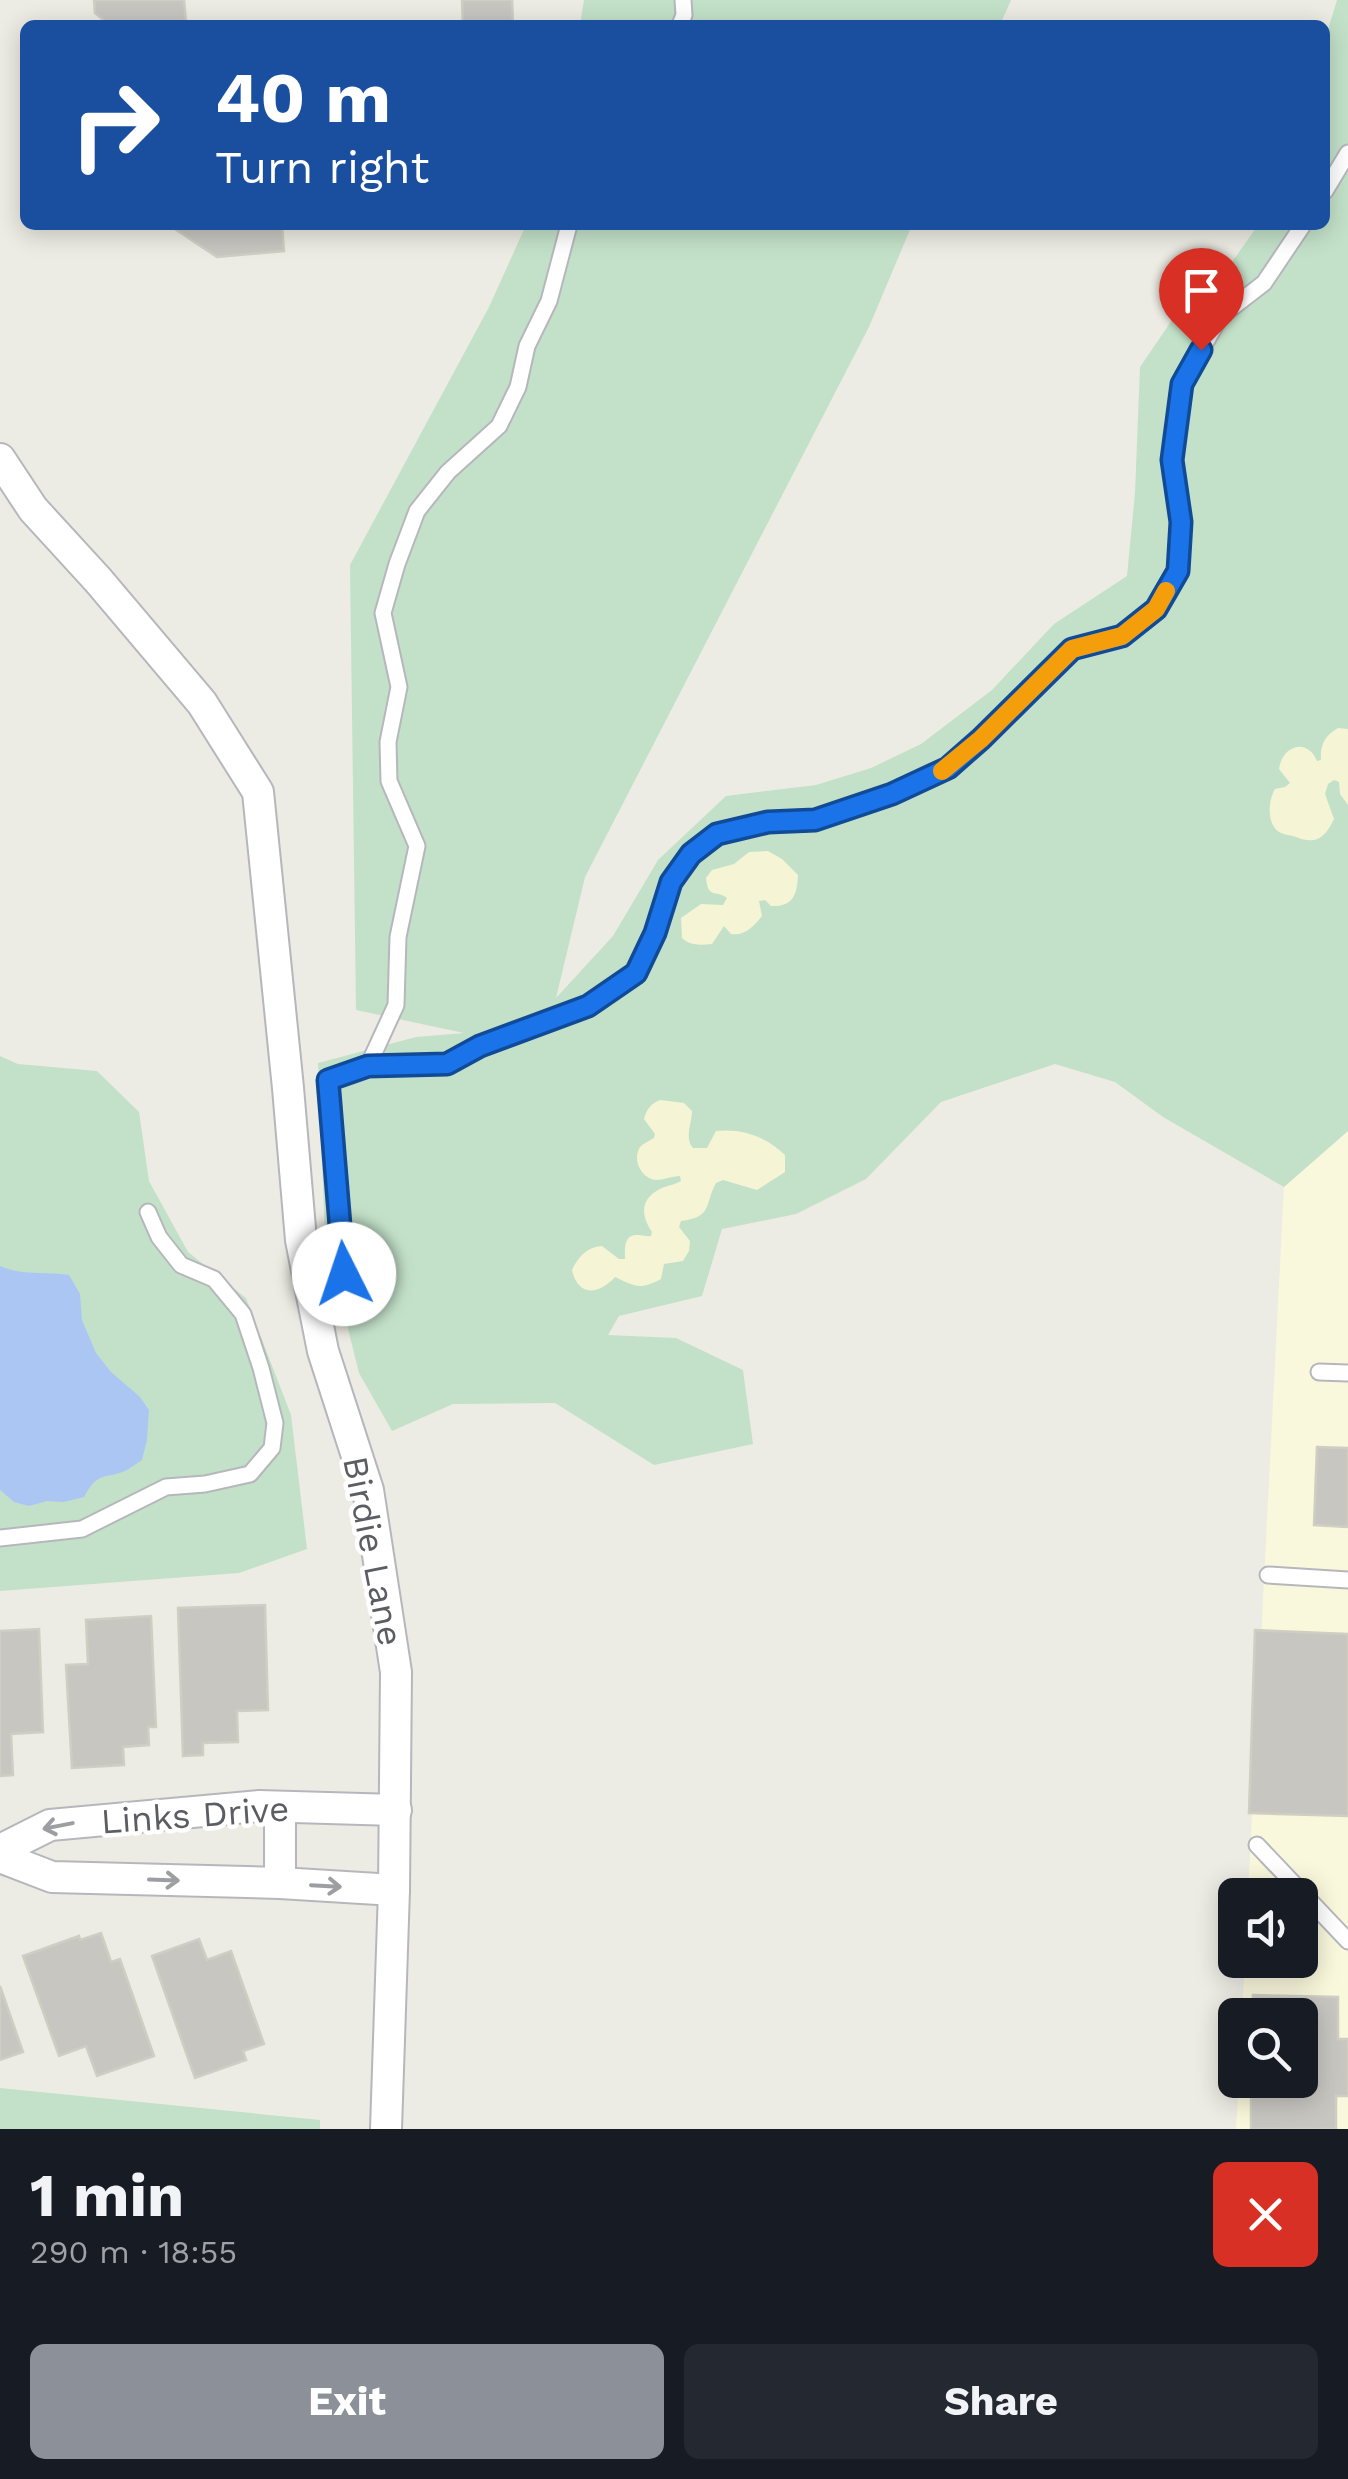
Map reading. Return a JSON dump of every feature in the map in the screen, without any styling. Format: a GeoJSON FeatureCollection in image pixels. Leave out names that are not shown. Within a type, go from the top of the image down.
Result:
{"type":"FeatureCollection","features":[{"type":"Feature","properties":{"kind":"street","name":"Birdie Lane"},"geometry":{"type":"LineString","coordinates":[[0,459],[33,509],[202,703],[258,792],[301,1240],[322,1351],[368,1490],[396,1672],[396,1810],[386,2129]]}},
{"type":"Feature","properties":{"kind":"street","name":"Links Drive"},"geometry":{"type":"LineString","coordinates":[[0,1854],[50,1825],[259,1806],[396,1810]]}},
{"type":"Feature","properties":{"kind":"street"},"geometry":{"type":"LineString","coordinates":[[280,1807],[280,1884]]}},
{"type":"Feature","properties":{"kind":"street","name":"Links Drive"},"geometry":{"type":"LineString","coordinates":[[0,1854],[52,1877],[394,1890]]}},
{"type":"Feature","properties":{"kind":"lane"},"geometry":{"type":"LineString","coordinates":[[1330,183],[1348,153]]}},
{"type":"Feature","properties":{"kind":"lane"},"geometry":{"type":"LineString","coordinates":[[368,1066],[396,1006],[398,936],[417,846],[389,781],[388,742],[399,687],[383,613],[417,511],[448,472],[499,426],[518,387],[527,346],[549,301],[568,230]]}},
{"type":"Feature","properties":{"kind":"lane"},"geometry":{"type":"LineString","coordinates":[[344,1274],[328,1080],[368,1066],[447,1064],[480,1046],[588,1006],[636,973],[655,933],[671,882],[691,854],[717,834],[768,822],[815,820],[892,794],[948,768],[1072,649],[1122,636],[1156,609],[1178,571],[1181,522],[1172,460],[1182,384],[1220,316],[1264,283],[1300,230]]}},
{"type":"Feature","properties":{"kind":"lane"},"geometry":{"type":"LineString","coordinates":[[0,1538],[82,1529],[166,1487],[250,1474],[272,1448],[275,1423],[262,1368],[243,1314],[214,1279],[180,1265],[159,1237],[148,1212]]}},
{"type":"Feature","properties":{"kind":"lane"},"geometry":{"type":"LineString","coordinates":[[1319,1372],[1348,1373]]}},
{"type":"Feature","properties":{"kind":"lane"},"geometry":{"type":"LineString","coordinates":[[1268,1575],[1348,1580]]}},
{"type":"Feature","properties":{"kind":"lane"},"geometry":{"type":"LineString","coordinates":[[1257,1846],[1348,1941]]}},
{"type":"Feature","properties":{"kind":"shaded area"},"geometry":{"type":"Polygon","coordinates":[[[584,0],[1011,0],[1002,20],[581,20],[584,0]]]}},
{"type":"Feature","properties":{"kind":"shaded area"},"geometry":{"type":"Polygon","coordinates":[[[1337,0],[1348,0],[1348,1131],[1284,1187],[1163,1117],[1115,1082],[1055,1064],[941,1102],[866,1179],[796,1214],[722,1229],[702,1296],[619,1316],[608,1335],[676,1338],[743,1370],[753,1444],[654,1465],[555,1403],[453,1404],[392,1431],[359,1373],[325,1236],[318,1063],[416,1037],[464,1033],[356,1010],[350,565],[489,307],[524,230],[910,230],[869,327],[585,877],[556,998],[613,936],[658,860],[726,796],[816,785],[871,768],[921,744],[992,690],[1054,624],[1127,576],[1140,367],[1187,298],[1232,262],[1254,230],[1330,230],[1330,23],[1337,0]]]}},
{"type":"Feature","properties":{"kind":"shaded area"},"geometry":{"type":"Polygon","coordinates":[[[0,1056],[18,1064],[97,1071],[139,1112],[149,1181],[188,1252],[246,1298],[291,1415],[307,1549],[239,1573],[0,1591],[0,1056]]]}},
{"type":"Feature","properties":{"kind":"shaded area"},"geometry":{"type":"Polygon","coordinates":[[[1348,1131],[1348,2129],[1236,2129],[1238,2098],[1318,2098],[1318,1998],[1243,1998],[1244,1978],[1318,1978],[1318,1878],[1249,1878],[1284,1187],[1348,1131]]]}},
{"type":"Feature","properties":{"kind":"shaded area"},"geometry":{"type":"Polygon","coordinates":[[[0,2088],[320,2120],[320,2129],[0,2129],[0,2088]]]}},
{"type":"Feature","properties":{"kind":"sand"},"geometry":{"type":"Polygon","coordinates":[[[1338,728],[1348,729],[1348,805],[1340,794],[1339,782],[1334,780],[1325,794],[1334,819],[1323,835],[1309,840],[1281,833],[1273,825],[1270,812],[1275,789],[1290,783],[1279,769],[1281,761],[1295,747],[1307,749],[1317,761],[1321,760],[1324,741],[1338,728]]]}},
{"type":"Feature","properties":{"kind":"sand"},"geometry":{"type":"Polygon","coordinates":[[[768,851],[798,875],[795,894],[789,902],[771,906],[765,900],[759,901],[762,916],[752,927],[731,934],[724,926],[712,944],[692,944],[682,938],[681,918],[701,904],[723,905],[727,898],[709,889],[706,878],[712,870],[734,864],[749,852],[768,851]]]}},
{"type":"Feature","properties":{"kind":"sand"},"geometry":{"type":"Polygon","coordinates":[[[660,1100],[684,1103],[692,1111],[689,1135],[693,1148],[707,1148],[716,1131],[754,1135],[785,1155],[785,1172],[757,1190],[723,1180],[716,1183],[703,1213],[681,1221],[679,1227],[690,1241],[689,1251],[683,1261],[664,1264],[661,1279],[638,1286],[615,1277],[596,1290],[584,1289],[572,1270],[580,1257],[602,1246],[625,1259],[630,1237],[651,1236],[644,1215],[648,1199],[661,1188],[681,1181],[680,1176],[651,1179],[638,1163],[640,1147],[655,1134],[645,1115],[660,1100]]]}},
{"type":"Feature","properties":{"kind":"water"},"geometry":{"type":"Polygon","coordinates":[[[0,1266],[69,1275],[80,1294],[82,1320],[96,1353],[149,1410],[142,1460],[127,1470],[98,1479],[84,1497],[29,1506],[14,1502],[0,1490],[0,1266]]]}},
{"type":"Feature","properties":{"kind":"building"},"geometry":{"type":"Polygon","coordinates":[[[94,0],[184,0],[186,20],[104,20],[95,13],[94,0]]]}},
{"type":"Feature","properties":{"kind":"building"},"geometry":{"type":"Polygon","coordinates":[[[462,0],[512,0],[513,20],[463,20],[462,0]]]}},
{"type":"Feature","properties":{"kind":"building"},"geometry":{"type":"Polygon","coordinates":[[[176,230],[282,230],[284,251],[217,257],[176,230]]]}},
{"type":"Feature","properties":{"kind":"building"},"geometry":{"type":"Polygon","coordinates":[[[1317,1447],[1348,1448],[1348,1527],[1314,1525],[1317,1447]]]}},
{"type":"Feature","properties":{"kind":"building"},"geometry":{"type":"Polygon","coordinates":[[[265,1605],[268,1710],[237,1711],[238,1742],[203,1743],[203,1755],[183,1756],[178,1608],[265,1605]]]}},
{"type":"Feature","properties":{"kind":"building"},"geometry":{"type":"Polygon","coordinates":[[[151,1616],[156,1727],[148,1727],[149,1745],[123,1747],[124,1765],[72,1768],[66,1665],[88,1664],[86,1620],[151,1616]]]}},
{"type":"Feature","properties":{"kind":"building"},"geometry":{"type":"Polygon","coordinates":[[[39,1629],[43,1732],[11,1734],[13,1775],[0,1776],[0,1631],[39,1629]]]}},
{"type":"Feature","properties":{"kind":"building"},"geometry":{"type":"Polygon","coordinates":[[[1255,1630],[1348,1634],[1348,1816],[1249,1813],[1255,1630]]]}},
{"type":"Feature","properties":{"kind":"building"},"geometry":{"type":"Polygon","coordinates":[[[101,1933],[111,1962],[120,1959],[154,2056],[97,2076],[86,2046],[59,2056],[23,1956],[79,1936],[80,1940],[101,1933]]]}},
{"type":"Feature","properties":{"kind":"building"},"geometry":{"type":"Polygon","coordinates":[[[199,1939],[207,1960],[231,1951],[264,2044],[243,2051],[246,2060],[195,2078],[152,1956],[199,1939]]]}},
{"type":"Feature","properties":{"kind":"building"},"geometry":{"type":"Polygon","coordinates":[[[0,1986],[23,2052],[0,2060],[0,1986]]]}},
{"type":"Feature","properties":{"kind":"building"},"geometry":{"type":"Polygon","coordinates":[[[1338,1997],[1338,2039],[1348,2039],[1348,2096],[1336,2096],[1336,2129],[1251,2129],[1251,2098],[1318,2098],[1318,1998],[1253,1998],[1338,1997]]]}},
{"type":"Feature","properties":{"kind":"slow traffic"},"geometry":{"type":"LineString","coordinates":[[942,771],[981,739],[1072,649],[1122,636],[1156,609],[1166,591]]}},
{"type":"Feature","properties":{"kind":"route"},"geometry":{"type":"LineString","coordinates":[[344,1274],[328,1080],[368,1066],[447,1064],[480,1046],[588,1006],[636,973],[655,933],[671,882],[691,854],[717,834],[768,822],[815,820],[892,794],[948,768],[1072,649],[1122,636],[1156,609],[1178,571],[1181,522],[1172,460],[1182,384],[1201,350]]}}]}
